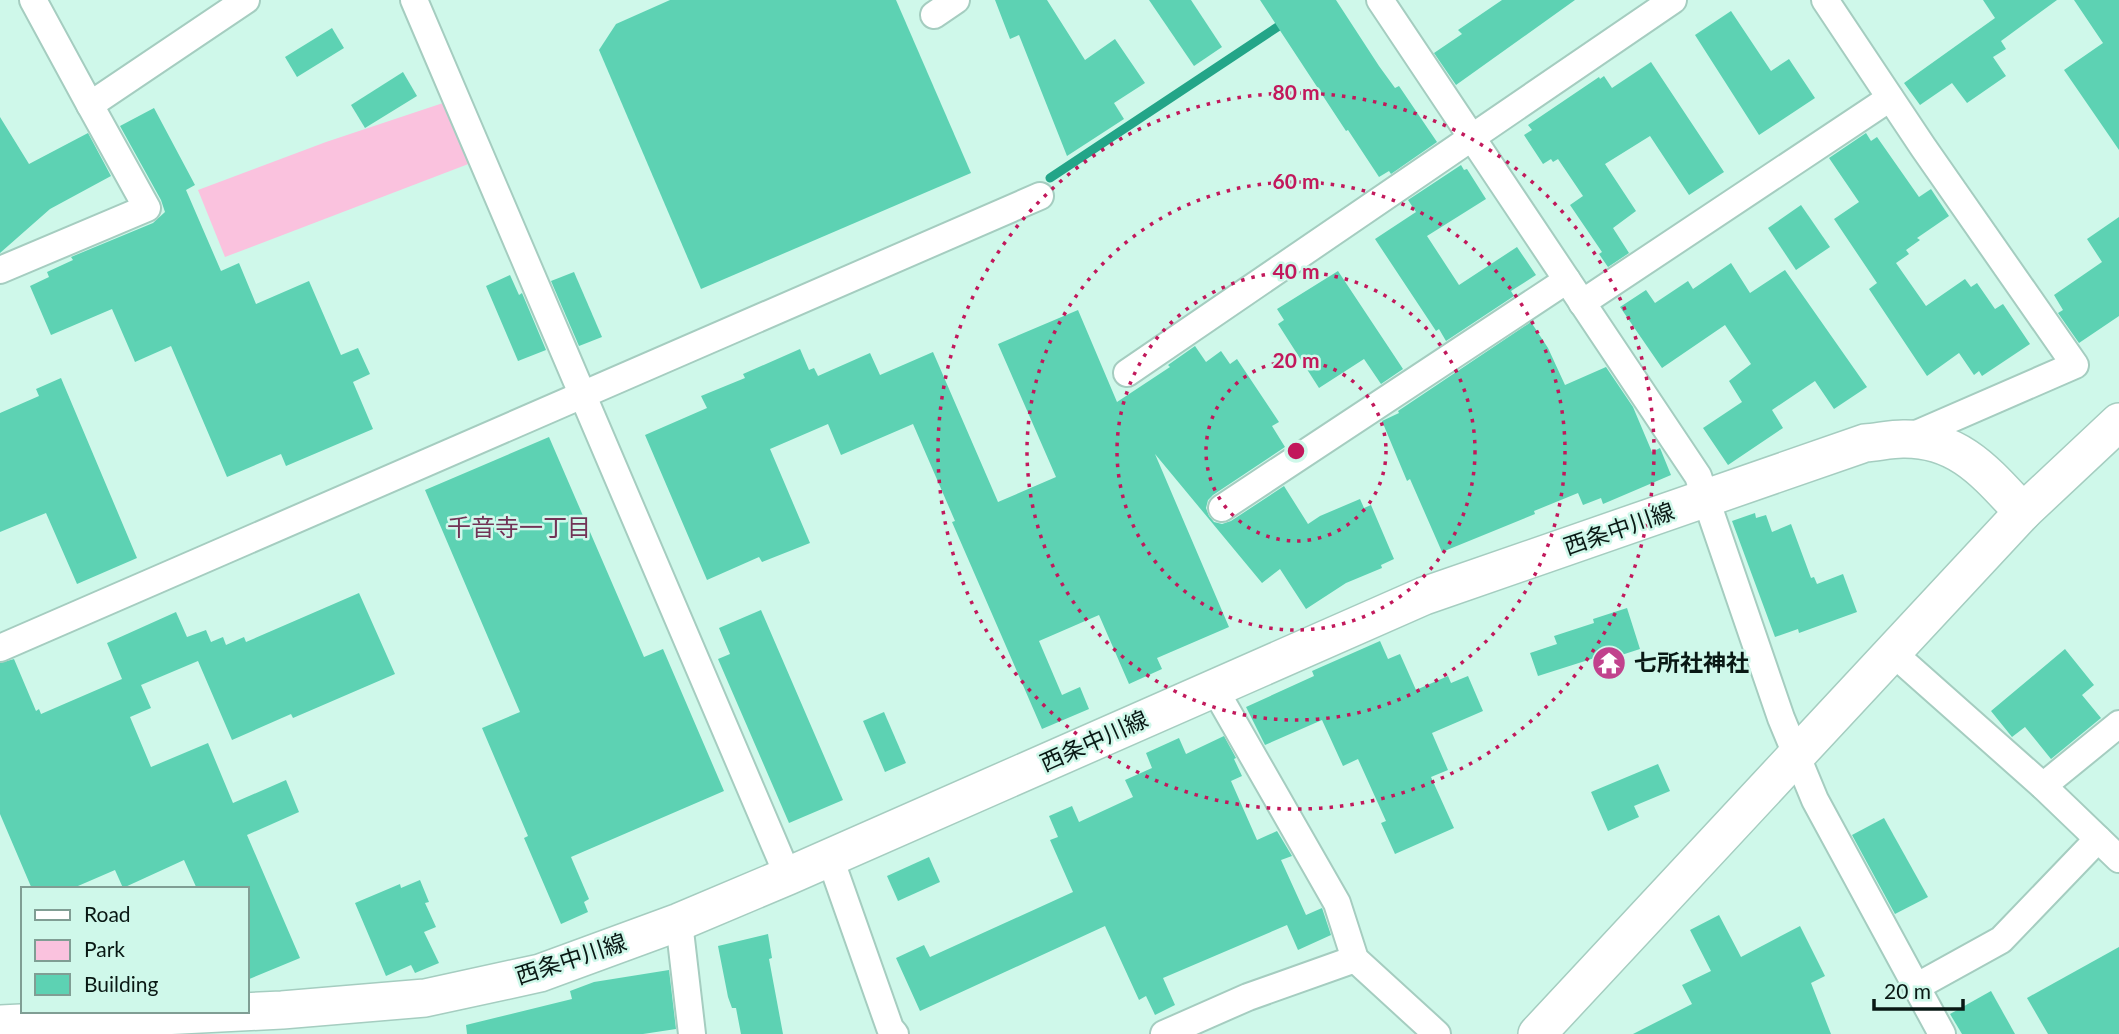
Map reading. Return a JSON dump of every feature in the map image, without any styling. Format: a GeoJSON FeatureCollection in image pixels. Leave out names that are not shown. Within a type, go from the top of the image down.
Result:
{"type":"FeatureCollection","features":[{"type":"Feature","properties":{"kind":"main road"},"geometry":{"type":"LineString","coordinates":[[1537,1034],[2023,512],[2119,422]]}},
{"type":"Feature","properties":{"kind":"main road","name":"西条中川線"},"geometry":{"type":"LineString","coordinates":[[248,1012],[425,998],[540,973],[679,922],[789,876],[1424,596],[1866,443],[1905,439],[1949,446],[1981,467],[2023,512]]}},
{"type":"Feature","properties":{"kind":"main road","name":"西条中川線"},"geometry":{"type":"LineString","coordinates":[[0,1024],[222,1013]]}},
{"type":"Feature","properties":{"kind":"street"},"geometry":{"type":"LineString","coordinates":[[0,270],[147,208],[33,0]]}},
{"type":"Feature","properties":{"kind":"street"},"geometry":{"type":"LineString","coordinates":[[90,105],[246,0]]}},
{"type":"Feature","properties":{"kind":"street"},"geometry":{"type":"LineString","coordinates":[[414,0],[789,876]]}},
{"type":"Feature","properties":{"kind":"street"},"geometry":{"type":"LineString","coordinates":[[934,15],[956,0]]}},
{"type":"Feature","properties":{"kind":"street"},"geometry":{"type":"LineString","coordinates":[[1380,0],[1698,476],[1781,718],[1815,800],[1942,1034]]}},
{"type":"Feature","properties":{"kind":"street"},"geometry":{"type":"LineString","coordinates":[[1127,373],[1673,0]]}},
{"type":"Feature","properties":{"kind":"street"},"geometry":{"type":"LineString","coordinates":[[1825,0],[2075,365],[1905,439]]}},
{"type":"Feature","properties":{"kind":"street"},"geometry":{"type":"LineString","coordinates":[[1582,303],[1890,98]]}},
{"type":"Feature","properties":{"kind":"street"},"geometry":{"type":"LineString","coordinates":[[0,648],[582,393],[1041,196]]}},
{"type":"Feature","properties":{"kind":"street"},"geometry":{"type":"LineString","coordinates":[[1222,508],[1567,280]]}},
{"type":"Feature","properties":{"kind":"street"},"geometry":{"type":"LineString","coordinates":[[1893,653],[2043,786],[2119,859]]}},
{"type":"Feature","properties":{"kind":"street"},"geometry":{"type":"LineString","coordinates":[[1214,688],[1337,903],[1354,959],[1437,1034]]}},
{"type":"Feature","properties":{"kind":"street"},"geometry":{"type":"LineString","coordinates":[[2043,786],[2119,724]]}},
{"type":"Feature","properties":{"kind":"street"},"geometry":{"type":"LineString","coordinates":[[1916,987],[2001,940],[2098,839]]}},
{"type":"Feature","properties":{"kind":"street"},"geometry":{"type":"LineString","coordinates":[[830,858],[890,1028],[895,1034]]}},
{"type":"Feature","properties":{"kind":"street"},"geometry":{"type":"LineString","coordinates":[[679,922],[692,1034]]}},
{"type":"Feature","properties":{"kind":"street"},"geometry":{"type":"LineString","coordinates":[[1164,1034],[1248,997],[1354,959]]}},
{"type":"Feature","properties":{"kind":"green space"},"geometry":{"type":"Polygon","coordinates":[[[446,102],[471,163],[225,257],[198,190],[326,142],[446,102]]]}},
{"type":"Feature","properties":{"kind":"building"},"geometry":{"type":"Polygon","coordinates":[[[670,0],[896,0],[971,173],[701,289],[599,50],[616,24],[670,0]]]}},
{"type":"Feature","properties":{"kind":"building"},"geometry":{"type":"Polygon","coordinates":[[[995,0],[1047,0],[1085,60],[1115,39],[1145,83],[1114,103],[1124,119],[1067,156],[1019,35],[1010,39],[995,0]]]}},
{"type":"Feature","properties":{"kind":"building"},"geometry":{"type":"Polygon","coordinates":[[[1149,0],[1191,0],[1222,47],[1194,66],[1149,0]]]}},
{"type":"Feature","properties":{"kind":"building"},"geometry":{"type":"Polygon","coordinates":[[[1260,0],[1336,0],[1379,66],[1395,88],[1399,86],[1437,142],[1391,174],[1389,171],[1379,177],[1260,0]]]}},
{"type":"Feature","properties":{"kind":"building"},"geometry":{"type":"Polygon","coordinates":[[[1502,0],[1575,0],[1456,85],[1434,53],[1462,34],[1458,30],[1502,0]]]}},
{"type":"Feature","properties":{"kind":"building"},"geometry":{"type":"Polygon","coordinates":[[[1983,0],[2057,0],[2001,41],[2006,49],[1993,57],[2006,76],[1967,103],[1952,83],[1920,105],[1904,83],[1995,18],[1983,0]]]}},
{"type":"Feature","properties":{"kind":"building"},"geometry":{"type":"Polygon","coordinates":[[[2074,0],[2119,0],[2119,150],[2064,70],[2103,43],[2074,0]]]}},
{"type":"Feature","properties":{"kind":"building"},"geometry":{"type":"Polygon","coordinates":[[[1731,11],[1771,71],[1789,59],[1815,98],[1759,135],[1695,35],[1731,11]]]}},
{"type":"Feature","properties":{"kind":"building"},"geometry":{"type":"Polygon","coordinates":[[[332,28],[344,48],[297,77],[285,57],[332,28]]]}},
{"type":"Feature","properties":{"kind":"building"},"geometry":{"type":"Polygon","coordinates":[[[1651,62],[1724,172],[1689,195],[1650,136],[1605,164],[1636,211],[1613,228],[1629,253],[1608,267],[1599,254],[1602,252],[1570,205],[1583,196],[1558,159],[1553,162],[1551,159],[1543,164],[1524,135],[1532,130],[1528,125],[1599,77],[1600,79],[1604,76],[1612,88],[1651,62]]]}},
{"type":"Feature","properties":{"kind":"building"},"geometry":{"type":"Polygon","coordinates":[[[403,72],[417,96],[365,128],[351,105],[403,72]]]}},
{"type":"Feature","properties":{"kind":"building"},"geometry":{"type":"Polygon","coordinates":[[[154,108],[195,185],[186,190],[221,271],[239,263],[256,304],[309,281],[341,355],[358,348],[370,374],[353,382],[373,429],[286,466],[281,454],[227,477],[171,346],[135,362],[112,309],[51,335],[30,286],[49,277],[47,272],[73,260],[71,257],[153,223],[165,212],[120,126],[154,108]]]}},
{"type":"Feature","properties":{"kind":"building"},"geometry":{"type":"Polygon","coordinates":[[[0,117],[29,164],[88,133],[111,176],[50,209],[0,253],[0,117]]]}},
{"type":"Feature","properties":{"kind":"building"},"geometry":{"type":"Polygon","coordinates":[[[1866,133],[1871,141],[1877,137],[1919,197],[1931,189],[1949,216],[1917,238],[1920,240],[1906,250],[1909,254],[1896,263],[1926,306],[1965,279],[1971,287],[1977,283],[1995,309],[2003,304],[2030,344],[1982,376],[1979,371],[1974,375],[1959,353],[1927,376],[1869,289],[1877,283],[1834,219],[1859,202],[1829,158],[1866,133]]]}},
{"type":"Feature","properties":{"kind":"building"},"geometry":{"type":"Polygon","coordinates":[[[1461,165],[1464,170],[1467,169],[1486,199],[1427,236],[1459,285],[1517,247],[1536,275],[1511,291],[1514,296],[1446,341],[1439,329],[1436,331],[1375,239],[1416,212],[1408,200],[1461,165]]]}},
{"type":"Feature","properties":{"kind":"building"},"geometry":{"type":"Polygon","coordinates":[[[1801,205],[1830,247],[1796,270],[1768,228],[1801,205]]]}},
{"type":"Feature","properties":{"kind":"building"},"geometry":{"type":"Polygon","coordinates":[[[2119,217],[2119,316],[2079,343],[2058,313],[2063,310],[2054,295],[2102,262],[2087,239],[2119,217]]]}},
{"type":"Feature","properties":{"kind":"building"},"geometry":{"type":"Polygon","coordinates":[[[1731,263],[1750,293],[1785,270],[1867,387],[1834,409],[1815,381],[1772,410],[1783,428],[1728,465],[1703,428],[1742,402],[1729,381],[1751,364],[1725,325],[1662,368],[1620,307],[1646,290],[1655,303],[1688,281],[1693,289],[1731,263]]]}},
{"type":"Feature","properties":{"kind":"building"},"geometry":{"type":"Polygon","coordinates":[[[1338,271],[1403,369],[1381,384],[1364,359],[1319,388],[1278,324],[1284,320],[1277,309],[1338,271]]]}},
{"type":"Feature","properties":{"kind":"building"},"geometry":{"type":"Polygon","coordinates":[[[574,272],[602,337],[579,346],[551,281],[574,272]]]}},
{"type":"Feature","properties":{"kind":"building"},"geometry":{"type":"Polygon","coordinates":[[[510,275],[519,295],[522,293],[546,350],[518,361],[486,286],[510,275]]]}},
{"type":"Feature","properties":{"kind":"building"},"geometry":{"type":"Polygon","coordinates":[[[1078,310],[1117,402],[1170,367],[1168,365],[1195,346],[1206,362],[1221,351],[1230,364],[1237,359],[1279,422],[1272,426],[1285,447],[1208,500],[1206,508],[1214,522],[1222,524],[1231,521],[1284,486],[1308,524],[1360,499],[1364,508],[1371,505],[1394,559],[1381,565],[1382,568],[1346,583],[1306,609],[1280,569],[1262,583],[1155,454],[1229,627],[1157,658],[1162,669],[1129,684],[1099,615],[1039,641],[1062,695],[1080,687],[1089,709],[1042,729],[952,522],[955,521],[913,424],[841,455],[828,424],[770,449],[810,543],[762,562],[759,557],[707,580],[645,435],[707,408],[701,396],[745,378],[743,374],[800,349],[809,370],[814,368],[818,376],[870,353],[880,375],[933,352],[998,502],[1056,477],[998,344],[1078,310]]]}},
{"type":"Feature","properties":{"kind":"building"},"geometry":{"type":"Polygon","coordinates":[[[1531,322],[1548,348],[1565,385],[1606,367],[1633,407],[1652,452],[1660,448],[1671,475],[1603,504],[1601,498],[1583,505],[1578,493],[1534,511],[1535,514],[1442,552],[1410,479],[1407,481],[1382,421],[1399,413],[1398,411],[1531,322]]]}},
{"type":"Feature","properties":{"kind":"building"},"geometry":{"type":"Polygon","coordinates":[[[61,378],[137,558],[77,584],[46,513],[0,532],[0,413],[39,396],[36,389],[61,378]]]}},
{"type":"Feature","properties":{"kind":"building"},"geometry":{"type":"Polygon","coordinates":[[[549,437],[644,657],[663,649],[724,791],[571,857],[589,899],[584,902],[588,912],[561,924],[524,838],[528,836],[482,728],[520,712],[425,490],[549,437]]]}},
{"type":"Feature","properties":{"kind":"building"},"geometry":{"type":"Polygon","coordinates":[[[1755,513],[1756,518],[1766,515],[1772,532],[1791,524],[1811,578],[1814,577],[1817,584],[1843,574],[1857,612],[1799,633],[1798,629],[1775,637],[1732,521],[1755,513]]]}},
{"type":"Feature","properties":{"kind":"building"},"geometry":{"type":"Polygon","coordinates":[[[359,593],[395,674],[293,718],[291,714],[232,740],[198,661],[141,685],[151,708],[130,717],[151,767],[208,743],[233,803],[286,780],[299,812],[247,835],[300,958],[248,980],[248,887],[196,887],[184,860],[125,887],[123,887],[115,870],[76,887],[31,887],[0,814],[0,663],[14,659],[36,711],[39,709],[41,714],[122,679],[107,643],[176,612],[187,637],[206,630],[211,642],[223,637],[226,645],[244,637],[246,642],[359,593]]]}},
{"type":"Feature","properties":{"kind":"building"},"geometry":{"type":"Polygon","coordinates":[[[1627,608],[1640,649],[1606,660],[1604,655],[1538,676],[1530,653],[1557,644],[1554,636],[1594,623],[1593,619],[1627,608]]]}},
{"type":"Feature","properties":{"kind":"building"},"geometry":{"type":"Polygon","coordinates":[[[761,610],[843,800],[789,823],[718,659],[730,654],[719,628],[761,610]]]}},
{"type":"Feature","properties":{"kind":"building"},"geometry":{"type":"Polygon","coordinates":[[[1380,641],[1388,659],[1400,654],[1416,690],[1448,676],[1451,683],[1468,676],[1483,711],[1432,733],[1448,770],[1431,777],[1454,828],[1395,854],[1381,823],[1386,821],[1358,759],[1343,766],[1322,720],[1265,745],[1246,707],[1314,676],[1312,671],[1380,641]]]}},
{"type":"Feature","properties":{"kind":"building"},"geometry":{"type":"Polygon","coordinates":[[[2065,649],[2094,685],[2082,695],[2101,718],[2051,759],[2025,727],[2012,737],[1991,711],[2065,649]]]}},
{"type":"Feature","properties":{"kind":"building"},"geometry":{"type":"Polygon","coordinates":[[[884,712],[906,763],[885,772],[863,721],[884,712]]]}},
{"type":"Feature","properties":{"kind":"building"},"geometry":{"type":"Polygon","coordinates":[[[1224,736],[1242,776],[1231,781],[1257,840],[1277,831],[1292,856],[1281,860],[1306,915],[1322,908],[1331,935],[1298,950],[1287,925],[1163,978],[1175,1005],[1155,1015],[1146,996],[1139,1000],[1105,926],[920,1011],[896,958],[924,945],[930,957],[1073,892],[1050,840],[1058,837],[1049,816],[1072,806],[1079,822],[1133,797],[1125,780],[1152,768],[1146,753],[1179,738],[1186,754],[1224,736]]]}},
{"type":"Feature","properties":{"kind":"building"},"geometry":{"type":"Polygon","coordinates":[[[1658,764],[1670,791],[1634,806],[1639,817],[1608,831],[1591,792],[1658,764]]]}},
{"type":"Feature","properties":{"kind":"building"},"geometry":{"type":"Polygon","coordinates":[[[1884,818],[1928,897],[1895,914],[1852,835],[1884,818]]]}},
{"type":"Feature","properties":{"kind":"building"},"geometry":{"type":"Polygon","coordinates":[[[929,857],[940,882],[898,901],[887,876],[929,857]]]}},
{"type":"Feature","properties":{"kind":"building"},"geometry":{"type":"Polygon","coordinates":[[[420,880],[429,902],[425,903],[436,927],[424,932],[439,963],[415,973],[411,965],[386,976],[355,903],[400,884],[401,888],[420,880]]]}},
{"type":"Feature","properties":{"kind":"building"},"geometry":{"type":"Polygon","coordinates":[[[1719,915],[1741,957],[1800,926],[1825,976],[1811,983],[1831,1034],[1633,1034],[1692,1004],[1682,985],[1711,971],[1690,930],[1719,915]]]}},
{"type":"Feature","properties":{"kind":"building"},"geometry":{"type":"Polygon","coordinates":[[[768,934],[772,958],[769,959],[783,1034],[741,1034],[736,1008],[732,1008],[728,997],[718,946],[768,934]]]}},
{"type":"Feature","properties":{"kind":"building"},"geometry":{"type":"Polygon","coordinates":[[[2119,947],[2119,1034],[2048,1034],[2027,998],[2119,947]]]}},
{"type":"Feature","properties":{"kind":"building"},"geometry":{"type":"Polygon","coordinates":[[[669,970],[676,1029],[643,1034],[467,1034],[466,1025],[572,999],[570,991],[594,982],[669,970]]]}},
{"type":"Feature","properties":{"kind":"building"},"geometry":{"type":"Polygon","coordinates":[[[1991,991],[2015,1034],[1962,1034],[1950,1014],[1991,991]]]}},
{"type":"Feature","properties":{"kind":"waterway"},"geometry":{"type":"LineString","coordinates":[[1050,178],[1285,22]]}},
{"type":"Feature","properties":{"kind":"place","name":"七所社神社"},"geometry":{"type":"Point","coordinates":[1609,663]}},
{"type":"Feature","properties":{"kind":"district","name":"千音寺一丁目"},"geometry":{"type":"Point","coordinates":[519,528]}}]}
